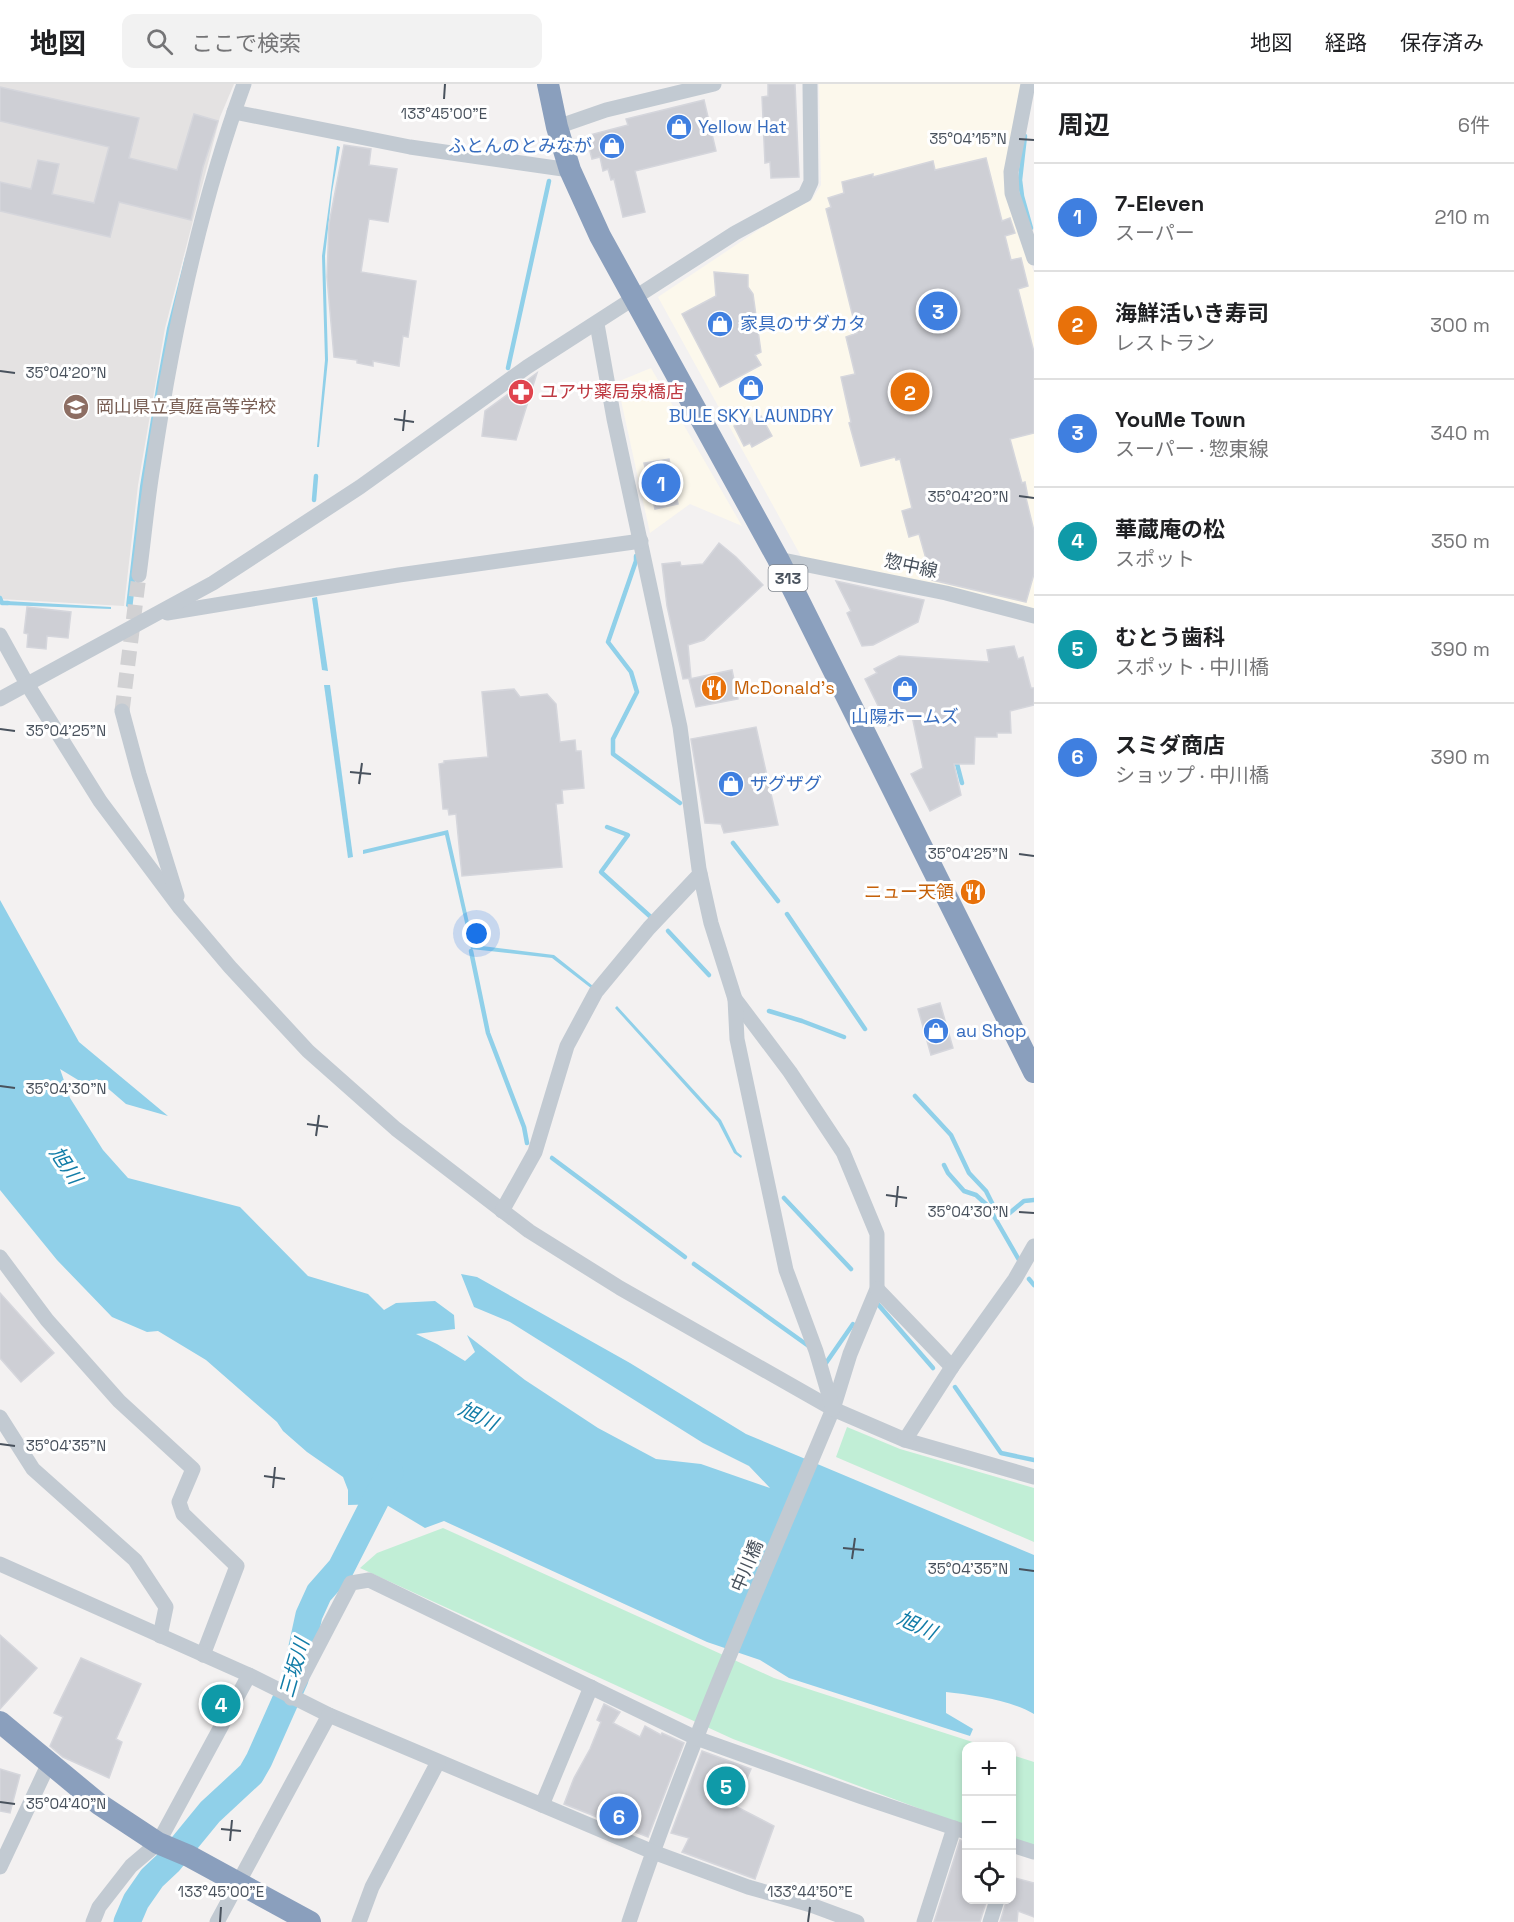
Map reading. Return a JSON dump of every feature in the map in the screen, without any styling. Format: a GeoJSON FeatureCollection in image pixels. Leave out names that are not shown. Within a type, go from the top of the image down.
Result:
{"type":"FeatureCollection","features":[{"type":"Feature","properties":{"kind":"highway","name":"313"},"geometry":{"type":"LineString","coordinates":[[548,84],[557,127],[570,170],[600,236],[778,559],[1034,1072]]}},
{"type":"Feature","properties":{"kind":"highway"},"geometry":{"type":"LineString","coordinates":[[0,1722],[99,1804],[158,1843],[189,1856],[310,1922]]}},
{"type":"Feature","properties":{"kind":"street"},"geometry":{"type":"LineString","coordinates":[[139,575],[153,467],[175,335],[208,196],[244,84]]}},
{"type":"Feature","properties":{"kind":"street"},"geometry":{"type":"LineString","coordinates":[[557,127],[606,110],[714,84]]}},
{"type":"Feature","properties":{"kind":"street"},"geometry":{"type":"LineString","coordinates":[[0,699],[213,583],[350,494],[527,367],[735,233],[805,195],[811,182],[810,84]]}},
{"type":"Feature","properties":{"kind":"street"},"geometry":{"type":"LineString","coordinates":[[1028,84],[1011,172],[1012,193],[1034,258]]}},
{"type":"Feature","properties":{"kind":"street"},"geometry":{"type":"LineString","coordinates":[[234,112],[410,147],[570,170]]}},
{"type":"Feature","properties":{"kind":"street"},"geometry":{"type":"LineString","coordinates":[[597,324],[614,419],[680,727],[700,874],[711,923],[735,999],[737,1039],[786,1270],[816,1351],[833,1409]]}},
{"type":"Feature","properties":{"kind":"street"},"geometry":{"type":"LineString","coordinates":[[155,614],[399,575],[641,541]]}},
{"type":"Feature","properties":{"kind":"street","name":"惣中線"},"geometry":{"type":"LineString","coordinates":[[778,559],[946,593],[1034,616]]}},
{"type":"Feature","properties":{"kind":"street"},"geometry":{"type":"LineString","coordinates":[[0,635],[27,684],[100,801],[180,908],[230,968],[308,1051],[396,1129],[529,1232],[620,1288],[833,1409],[905,1440],[1034,1477]]}},
{"type":"Feature","properties":{"kind":"street"},"geometry":{"type":"LineString","coordinates":[[122,711],[180,908]]}},
{"type":"Feature","properties":{"kind":"street"},"geometry":{"type":"LineString","coordinates":[[502,1211],[535,1152],[567,1046],[596,993],[649,928],[700,874]]}},
{"type":"Feature","properties":{"kind":"street"},"geometry":{"type":"LineString","coordinates":[[735,999],[790,1072],[843,1152],[877,1234],[877,1289],[952,1367]]}},
{"type":"Feature","properties":{"kind":"street"},"geometry":{"type":"LineString","coordinates":[[905,1440],[952,1367],[1015,1279],[1034,1246]]}},
{"type":"Feature","properties":{"kind":"street"},"geometry":{"type":"LineString","coordinates":[[0,1257],[46,1320],[118,1401],[193,1469],[178,1502],[183,1514],[237,1566],[203,1655]]}},
{"type":"Feature","properties":{"kind":"street","name":"中川橋"},"geometry":{"type":"LineString","coordinates":[[629,1922],[652,1852],[696,1738],[833,1409],[850,1354],[877,1289]]}},
{"type":"Feature","properties":{"kind":"street"},"geometry":{"type":"LineString","coordinates":[[0,1417],[33,1468],[135,1560],[166,1607],[160,1636]]}},
{"type":"Feature","properties":{"kind":"street"},"geometry":{"type":"LineString","coordinates":[[0,1564],[249,1675],[328,1715],[652,1852],[748,1887],[811,1905],[857,1922]]}},
{"type":"Feature","properties":{"kind":"street"},"geometry":{"type":"LineString","coordinates":[[291,1698],[351,1583],[369,1580],[696,1738],[960,1830],[924,1922]]}},
{"type":"Feature","properties":{"kind":"street"},"geometry":{"type":"LineString","coordinates":[[93,1922],[99,1907],[131,1866],[158,1843],[249,1675]]}},
{"type":"Feature","properties":{"kind":"street"},"geometry":{"type":"LineString","coordinates":[[542,1805],[591,1687]]}},
{"type":"Feature","properties":{"kind":"street"},"geometry":{"type":"LineString","coordinates":[[217,1922],[328,1715]]}},
{"type":"Feature","properties":{"kind":"street"},"geometry":{"type":"LineString","coordinates":[[359,1922],[372,1887],[438,1762]]}},
{"type":"Feature","properties":{"kind":"street"},"geometry":{"type":"LineString","coordinates":[[0,1867],[49,1763]]}},
{"type":"Feature","properties":{"kind":"street"},"geometry":{"type":"LineString","coordinates":[[1016,1847],[1034,1852]]}},
{"type":"Feature","properties":{"kind":"street"},"geometry":{"type":"LineString","coordinates":[[990,1922],[995,1904]]}},
{"type":"Feature","properties":{"kind":"shaded area","name":"岡山県立真庭高等学校"},"geometry":{"type":"Polygon","coordinates":[[[0,84],[234,84],[220,117],[165,328],[138,485],[124,606],[0,599],[0,84]]]}},
{"type":"Feature","properties":{"kind":"shaded area"},"geometry":{"type":"Polygon","coordinates":[[[819,84],[1024,84],[1013,133],[1025,250],[1034,272],[1034,609],[802,558],[658,297],[772,221],[811,201],[821,185],[819,84]]]}},
{"type":"Feature","properties":{"kind":"shaded area"},"geometry":{"type":"Polygon","coordinates":[[[651,368],[742,526],[690,504],[650,533],[617,382],[651,368]]]}},
{"type":"Feature","properties":{"kind":"green space"},"geometry":{"type":"Polygon","coordinates":[[[847,1427],[900,1449],[1034,1488],[1034,1542],[836,1457],[847,1427]]]}},
{"type":"Feature","properties":{"kind":"green space"},"geometry":{"type":"Polygon","coordinates":[[[443,1528],[774,1678],[973,1742],[962,1742],[962,1825],[733,1739],[360,1568],[377,1553],[443,1528]]]}},
{"type":"Feature","properties":{"kind":"green space"},"geometry":{"type":"Polygon","coordinates":[[[1016,1756],[1034,1762],[1034,1847],[1016,1841],[1016,1756]]]}},
{"type":"Feature","properties":{"kind":"water"},"geometry":{"type":"Polygon","coordinates":[[[337,146],[340,147],[325,256],[328,360],[319,447],[317,447],[325,360],[322,256],[337,146]]]}},
{"type":"Feature","properties":{"kind":"water"},"geometry":{"type":"Polygon","coordinates":[[[186,253],[146,486],[132,611],[126,606],[140,486],[167,328],[186,253]]]}},
{"type":"Feature","properties":{"kind":"water"},"geometry":{"type":"Polygon","coordinates":[[[317,597],[328,671],[322,670],[312,598],[317,597]]]}},
{"type":"Feature","properties":{"kind":"water"},"geometry":{"type":"Polygon","coordinates":[[[6,601],[111,607],[111,609],[5,605],[3,603],[6,601]]]}},
{"type":"Feature","properties":{"kind":"water"},"geometry":{"type":"Polygon","coordinates":[[[324,685],[330,685],[353,857],[348,858],[324,685]]]}},
{"type":"Feature","properties":{"kind":"water"},"geometry":{"type":"Polygon","coordinates":[[[448,830],[474,945],[554,955],[598,990],[596,992],[552,958],[471,949],[445,835],[363,854],[363,850],[448,830]]]}},
{"type":"Feature","properties":{"kind":"water","name":"旭川"},"geometry":{"type":"Polygon","coordinates":[[[0,900],[79,1042],[168,1116],[126,1104],[97,1079],[83,1083],[60,1069],[70,1098],[103,1150],[128,1178],[240,1207],[308,1276],[368,1294],[384,1310],[396,1303],[435,1301],[454,1315],[455,1329],[416,1334],[465,1361],[475,1352],[467,1335],[525,1380],[598,1428],[656,1459],[701,1464],[770,1488],[749,1466],[703,1443],[510,1322],[474,1307],[461,1274],[477,1277],[630,1363],[746,1434],[1034,1555],[1034,1714],[1003,1702],[946,1692],[946,1713],[973,1729],[970,1736],[789,1678],[760,1660],[707,1642],[444,1521],[425,1528],[385,1504],[348,1505],[348,1490],[343,1477],[307,1452],[283,1431],[277,1422],[206,1360],[158,1331],[147,1332],[112,1317],[57,1260],[0,1190],[0,900]]]}},
{"type":"Feature","properties":{"kind":"water"},"geometry":{"type":"Polygon","coordinates":[[[617,1006],[721,1120],[737,1152],[742,1156],[741,1158],[734,1153],[718,1122],[615,1008],[617,1006]]]}},
{"type":"Feature","properties":{"kind":"building"},"geometry":{"type":"Polygon","coordinates":[[[768,84],[795,84],[799,177],[771,178],[770,162],[765,163],[762,97],[768,96],[768,84]]]}},
{"type":"Feature","properties":{"kind":"building"},"geometry":{"type":"Polygon","coordinates":[[[0,87],[139,118],[129,158],[177,170],[194,114],[218,121],[203,167],[191,220],[119,202],[110,237],[0,211],[0,182],[31,189],[38,160],[59,164],[52,194],[94,203],[109,147],[0,121],[0,87]]]}},
{"type":"Feature","properties":{"kind":"building"},"geometry":{"type":"Polygon","coordinates":[[[704,100],[716,151],[635,171],[645,212],[623,217],[614,179],[611,180],[608,169],[603,171],[600,157],[592,159],[586,136],[628,125],[626,119],[704,100]]]}},
{"type":"Feature","properties":{"kind":"building"},"geometry":{"type":"Polygon","coordinates":[[[344,145],[371,149],[369,165],[397,169],[388,222],[369,219],[361,272],[416,281],[408,337],[403,336],[399,366],[373,361],[373,366],[357,363],[357,360],[334,357],[327,277],[329,224],[344,145]]]}},
{"type":"Feature","properties":{"kind":"building"},"geometry":{"type":"Polygon","coordinates":[[[986,158],[1002,221],[1010,218],[1015,233],[1005,236],[1011,260],[1021,258],[1028,286],[1018,289],[1034,352],[1034,433],[1010,439],[1022,483],[1025,482],[1028,497],[1026,498],[1034,531],[1034,574],[1026,602],[932,580],[919,534],[909,537],[902,511],[912,508],[900,459],[896,460],[895,457],[861,466],[849,423],[851,422],[841,377],[855,374],[846,337],[857,333],[826,209],[831,207],[828,198],[844,193],[842,182],[873,174],[873,177],[933,161],[935,170],[986,158]]]}},
{"type":"Feature","properties":{"kind":"building"},"geometry":{"type":"Polygon","coordinates":[[[714,272],[748,275],[748,287],[753,294],[761,352],[755,355],[761,365],[720,387],[682,314],[716,296],[714,272]]]}},
{"type":"Feature","properties":{"kind":"building","name":"ユアサ薬局泉橋店"},"geometry":{"type":"Polygon","coordinates":[[[537,373],[516,440],[482,436],[485,411],[537,373]]]}},
{"type":"Feature","properties":{"kind":"building"},"geometry":{"type":"Polygon","coordinates":[[[761,416],[772,436],[752,447],[750,443],[744,446],[734,426],[750,418],[752,422],[761,416]]]}},
{"type":"Feature","properties":{"kind":"building"},"geometry":{"type":"Polygon","coordinates":[[[669,459],[678,504],[655,509],[644,463],[669,459]]]}},
{"type":"Feature","properties":{"kind":"building"},"geometry":{"type":"Polygon","coordinates":[[[719,543],[763,585],[704,640],[688,645],[691,678],[683,679],[667,606],[662,564],[680,562],[681,566],[703,564],[719,543]]]}},
{"type":"Feature","properties":{"kind":"building"},"geometry":{"type":"Polygon","coordinates":[[[836,581],[924,600],[918,622],[873,645],[862,646],[847,613],[851,611],[836,581]]]}},
{"type":"Feature","properties":{"kind":"building"},"geometry":{"type":"Polygon","coordinates":[[[27,607],[71,612],[68,638],[47,636],[46,649],[27,647],[28,634],[24,633],[27,607]]]}},
{"type":"Feature","properties":{"kind":"building"},"geometry":{"type":"Polygon","coordinates":[[[1014,646],[1018,659],[1023,657],[1031,688],[1034,688],[1034,705],[1010,711],[1011,733],[997,733],[997,737],[975,737],[974,764],[954,764],[961,795],[930,811],[911,774],[923,768],[912,716],[888,726],[865,679],[877,673],[874,669],[899,656],[989,662],[987,650],[1014,646]]]}},
{"type":"Feature","properties":{"kind":"building"},"geometry":{"type":"Polygon","coordinates":[[[732,670],[738,699],[696,707],[689,679],[732,670]]]}},
{"type":"Feature","properties":{"kind":"building"},"geometry":{"type":"Polygon","coordinates":[[[514,689],[520,697],[547,694],[556,704],[560,742],[575,740],[576,751],[581,751],[584,788],[562,790],[563,803],[556,804],[562,867],[462,876],[456,814],[449,815],[448,809],[443,809],[439,764],[444,761],[488,757],[482,692],[514,689]]]}},
{"type":"Feature","properties":{"kind":"building"},"geometry":{"type":"Polygon","coordinates":[[[756,727],[778,825],[724,833],[721,824],[705,823],[691,739],[756,727]]]}},
{"type":"Feature","properties":{"kind":"building"},"geometry":{"type":"Polygon","coordinates":[[[940,1003],[953,1048],[931,1055],[918,1009],[940,1003]]]}},
{"type":"Feature","properties":{"kind":"building"},"geometry":{"type":"Polygon","coordinates":[[[0,1293],[54,1353],[21,1382],[0,1358],[0,1293]]]}},
{"type":"Feature","properties":{"kind":"building"},"geometry":{"type":"Polygon","coordinates":[[[0,1635],[37,1668],[0,1709],[0,1635]]]}},
{"type":"Feature","properties":{"kind":"building"},"geometry":{"type":"Polygon","coordinates":[[[81,1658],[141,1684],[116,1739],[122,1742],[109,1778],[63,1757],[50,1746],[63,1717],[54,1713],[81,1658]]]}},
{"type":"Feature","properties":{"kind":"building"},"geometry":{"type":"Polygon","coordinates":[[[604,1704],[620,1712],[613,1723],[640,1737],[645,1726],[661,1735],[662,1733],[684,1743],[648,1837],[564,1804],[601,1722],[597,1720],[604,1704]]]}},
{"type":"Feature","properties":{"kind":"building"},"geometry":{"type":"Polygon","coordinates":[[[702,1751],[751,1769],[735,1806],[774,1826],[755,1879],[682,1852],[689,1838],[671,1833],[702,1751]]]}},
{"type":"Feature","properties":{"kind":"building"},"geometry":{"type":"Polygon","coordinates":[[[0,1769],[20,1775],[10,1813],[0,1811],[0,1769]]]}},
{"type":"Feature","properties":{"kind":"building"},"geometry":{"type":"Polygon","coordinates":[[[960,1840],[962,1841],[962,1904],[985,1904],[980,1922],[934,1922],[960,1840]]]}},
{"type":"Feature","properties":{"kind":"building"},"geometry":{"type":"Polygon","coordinates":[[[1016,1878],[1034,1883],[1034,1917],[1018,1911],[1017,1922],[1000,1922],[1005,1904],[1016,1904],[1016,1878]]]}},
{"type":"Feature","properties":{"kind":"waterway"},"geometry":{"type":"LineString","coordinates":[[1025,136],[1020,180],[1031,228]]}},
{"type":"Feature","properties":{"kind":"waterway"},"geometry":{"type":"LineString","coordinates":[[508,368],[549,181]]}},
{"type":"Feature","properties":{"kind":"waterway"},"geometry":{"type":"LineString","coordinates":[[314,500],[316,476]]}},
{"type":"Feature","properties":{"kind":"waterway"},"geometry":{"type":"LineString","coordinates":[[636,556],[608,642],[631,672],[637,692],[613,739],[613,754],[680,803]]}},
{"type":"Feature","properties":{"kind":"waterway"},"geometry":{"type":"LineString","coordinates":[[0,598],[2,603],[8,603]]}},
{"type":"Feature","properties":{"kind":"waterway"},"geometry":{"type":"LineString","coordinates":[[956,760],[962,783]]}},
{"type":"Feature","properties":{"kind":"waterway"},"geometry":{"type":"LineString","coordinates":[[607,827],[628,835],[601,872],[653,919]]}},
{"type":"Feature","properties":{"kind":"waterway"},"geometry":{"type":"LineString","coordinates":[[733,843],[778,901]]}},
{"type":"Feature","properties":{"kind":"waterway"},"geometry":{"type":"LineString","coordinates":[[787,914],[865,1029]]}},
{"type":"Feature","properties":{"kind":"waterway"},"geometry":{"type":"LineString","coordinates":[[668,931],[709,975]]}},
{"type":"Feature","properties":{"kind":"waterway"},"geometry":{"type":"LineString","coordinates":[[471,951],[488,1033],[524,1127],[527,1143]]}},
{"type":"Feature","properties":{"kind":"waterway"},"geometry":{"type":"LineString","coordinates":[[769,1011],[844,1037]]}},
{"type":"Feature","properties":{"kind":"waterway"},"geometry":{"type":"LineString","coordinates":[[915,1096],[951,1135],[969,1173],[986,1191],[994,1207],[1006,1216],[1024,1201],[1034,1200]]}},
{"type":"Feature","properties":{"kind":"waterway"},"geometry":{"type":"LineString","coordinates":[[552,1158],[685,1257]]}},
{"type":"Feature","properties":{"kind":"waterway"},"geometry":{"type":"LineString","coordinates":[[944,1165],[964,1191],[976,1195],[988,1206],[1019,1260]]}},
{"type":"Feature","properties":{"kind":"waterway"},"geometry":{"type":"LineString","coordinates":[[784,1198],[851,1269]]}},
{"type":"Feature","properties":{"kind":"waterway"},"geometry":{"type":"LineString","coordinates":[[694,1264],[810,1347]]}},
{"type":"Feature","properties":{"kind":"waterway"},"geometry":{"type":"LineString","coordinates":[[1029,1279],[1034,1285]]}},
{"type":"Feature","properties":{"kind":"waterway"},"geometry":{"type":"LineString","coordinates":[[876,1302],[933,1368]]}},
{"type":"Feature","properties":{"kind":"waterway"},"geometry":{"type":"LineString","coordinates":[[826,1363],[853,1324]]}},
{"type":"Feature","properties":{"kind":"waterway"},"geometry":{"type":"LineString","coordinates":[[955,1387],[1001,1453],[1034,1460]]}},
{"type":"Feature","properties":{"kind":"waterway","name":"三坂川"},"geometry":{"type":"LineString","coordinates":[[127,1922],[136,1901],[152,1878],[169,1862],[210,1812],[251,1774],[295,1679],[309,1615],[319,1593],[341,1568],[390,1472]]}},
{"type":"Feature","properties":{"kind":"tunnel"},"geometry":{"type":"LineString","coordinates":[[122,711],[139,575]]}},
{"type":"Feature","properties":{"kind":"place","name":"Yellow Hat"},"geometry":{"type":"Point","coordinates":[679,127]}},
{"type":"Feature","properties":{"kind":"place","name":"ふとんのとみなが"},"geometry":{"type":"Point","coordinates":[612,146]}},
{"type":"Feature","properties":{"kind":"place","name":"YouMe Town"},"geometry":{"type":"Point","coordinates":[938,311]}},
{"type":"Feature","properties":{"kind":"place","name":"家具のサダカタ"},"geometry":{"type":"Point","coordinates":[720,324]}},
{"type":"Feature","properties":{"kind":"place","name":"BULE SKY LAUNDRY"},"geometry":{"type":"Point","coordinates":[751,388]}},
{"type":"Feature","properties":{"kind":"place","name":"ユアサ薬局泉橋店"},"geometry":{"type":"Point","coordinates":[521,392]}},
{"type":"Feature","properties":{"kind":"place","name":"海鮮活いき寿司"},"geometry":{"type":"Point","coordinates":[910,392]}},
{"type":"Feature","properties":{"kind":"place","name":"岡山県立真庭高等学校"},"geometry":{"type":"Point","coordinates":[76,407]}},
{"type":"Feature","properties":{"kind":"place","name":"7-Eleven"},"geometry":{"type":"Point","coordinates":[661,483]}},
{"type":"Feature","properties":{"kind":"place","name":"McDonald's"},"geometry":{"type":"Point","coordinates":[714,688]}},
{"type":"Feature","properties":{"kind":"place","name":"山陽ホームズ"},"geometry":{"type":"Point","coordinates":[905,689]}},
{"type":"Feature","properties":{"kind":"place","name":"ザグザグ"},"geometry":{"type":"Point","coordinates":[731,784]}},
{"type":"Feature","properties":{"kind":"place","name":"ニュー天領"},"geometry":{"type":"Point","coordinates":[973,892]}},
{"type":"Feature","properties":{"kind":"place","name":"au Shop"},"geometry":{"type":"Point","coordinates":[936,1031]}},
{"type":"Feature","properties":{"kind":"place","name":"華蔵庵の松"},"geometry":{"type":"Point","coordinates":[221,1704]}},
{"type":"Feature","properties":{"kind":"place","name":"むとう歯科"},"geometry":{"type":"Point","coordinates":[726,1786]}},
{"type":"Feature","properties":{"kind":"place","name":"スミダ商店"},"geometry":{"type":"Point","coordinates":[619,1816]}}]}
